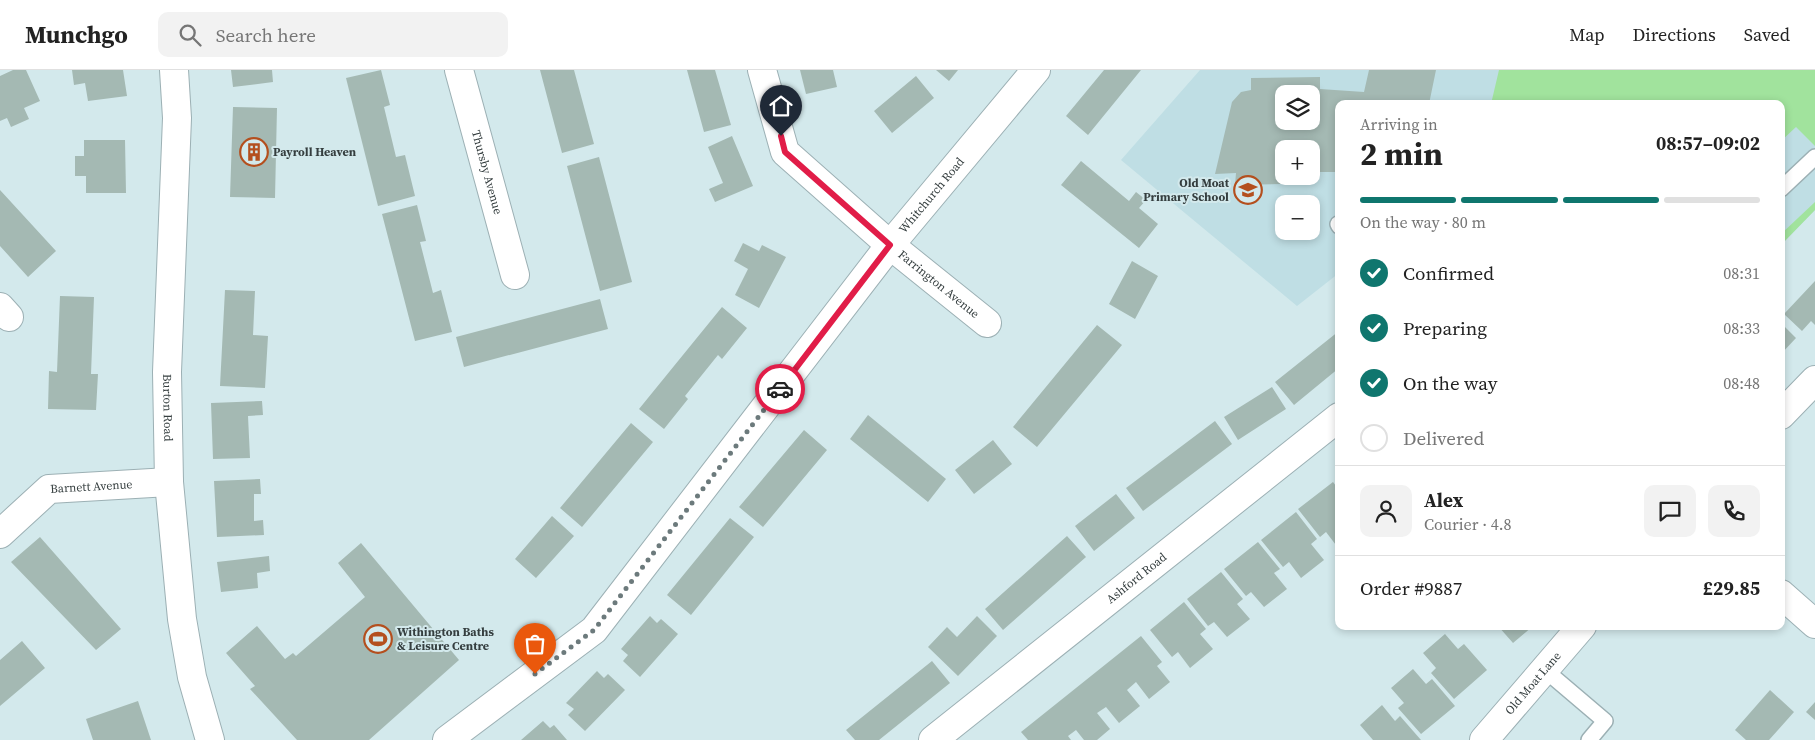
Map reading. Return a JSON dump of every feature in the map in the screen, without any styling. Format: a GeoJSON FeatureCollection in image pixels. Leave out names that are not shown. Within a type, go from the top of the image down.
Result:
{"type":"FeatureCollection","features":[{"type":"Feature","properties":{"kind":"street","name":"Burton Road"},"geometry":{"type":"LineString","coordinates":[[174,70],[177,118],[167,372],[169,482],[182,619],[192,677],[210,740]]}},
{"type":"Feature","properties":{"kind":"street","name":"Thursby Avenue"},"geometry":{"type":"LineString","coordinates":[[460,70],[515,275]]}},
{"type":"Feature","properties":{"kind":"street","name":"Farrington Avenue"},"geometry":{"type":"LineString","coordinates":[[762,70],[785,152],[890,245],[988,323]]}},
{"type":"Feature","properties":{"kind":"street","name":"Whitchurch Road"},"geometry":{"type":"LineString","coordinates":[[448,740],[594,630],[890,245],[1036,70]]}},
{"type":"Feature","properties":{"kind":"street"},"geometry":{"type":"LineString","coordinates":[[1785,411],[1815,380]]}},
{"type":"Feature","properties":{"kind":"street","name":"Ashford Road"},"geometry":{"type":"LineString","coordinates":[[934,740],[1335,420]]}},
{"type":"Feature","properties":{"kind":"street","name":"Barnett Avenue"},"geometry":{"type":"LineString","coordinates":[[0,534],[49,489],[169,482]]}},
{"type":"Feature","properties":{"kind":"street"},"geometry":{"type":"LineString","coordinates":[[1785,598],[1815,624]]}},
{"type":"Feature","properties":{"kind":"street","name":"Old Moat Lane"},"geometry":{"type":"LineString","coordinates":[[1484,740],[1579,630]]}},
{"type":"Feature","properties":{"kind":"lane"},"geometry":{"type":"LineString","coordinates":[[1785,185],[1815,157]]}},
{"type":"Feature","properties":{"kind":"lane"},"geometry":{"type":"LineString","coordinates":[[1545,670],[1605,721],[1589,740]]}},
{"type":"Feature","properties":{"kind":"shaded area","name":"Old Moat Primary School"},"geometry":{"type":"Polygon","coordinates":[[[1200,70],[1815,70],[1815,210],[1785,241],[1785,100],[1335,100],[1335,276],[1297,306],[1121,160],[1200,70]]]}},
{"type":"Feature","properties":{"kind":"green space"},"geometry":{"type":"Polygon","coordinates":[[[1499,70],[1815,70],[1815,146],[1796,127],[1785,137],[1785,100],[1492,100],[1499,70]]]}},
{"type":"Feature","properties":{"kind":"green space"},"geometry":{"type":"Polygon","coordinates":[[[1815,202],[1815,210],[1785,241],[1785,230],[1815,202]]]}},
{"type":"Feature","properties":{"kind":"building"},"geometry":{"type":"Polygon","coordinates":[[[13,70],[26,70],[40,101],[24,108],[29,119],[11,127],[7,118],[0,121],[0,76],[13,70]]]}},
{"type":"Feature","properties":{"kind":"building"},"geometry":{"type":"Polygon","coordinates":[[[72,70],[123,70],[127,96],[88,101],[85,83],[74,85],[72,70]]]}},
{"type":"Feature","properties":{"kind":"building"},"geometry":{"type":"Polygon","coordinates":[[[231,70],[272,70],[273,82],[233,87],[231,70]]]}},
{"type":"Feature","properties":{"kind":"building"},"geometry":{"type":"Polygon","coordinates":[[[381,70],[390,105],[384,107],[396,157],[405,155],[415,196],[378,206],[346,78],[381,70]]]}},
{"type":"Feature","properties":{"kind":"building"},"geometry":{"type":"Polygon","coordinates":[[[540,70],[574,70],[594,144],[562,153],[540,70]]]}},
{"type":"Feature","properties":{"kind":"building"},"geometry":{"type":"Polygon","coordinates":[[[687,70],[715,70],[731,125],[704,132],[687,70]]]}},
{"type":"Feature","properties":{"kind":"building"},"geometry":{"type":"Polygon","coordinates":[[[800,70],[833,70],[837,87],[806,94],[800,70]]]}},
{"type":"Feature","properties":{"kind":"building"},"geometry":{"type":"Polygon","coordinates":[[[936,70],[958,70],[949,81],[936,70]]]}},
{"type":"Feature","properties":{"kind":"building"},"geometry":{"type":"Polygon","coordinates":[[[1104,70],[1141,70],[1088,135],[1066,116],[1104,70]]]}},
{"type":"Feature","properties":{"kind":"building"},"geometry":{"type":"Polygon","coordinates":[[[1369,70],[1436,70],[1430,100],[1335,100],[1335,172],[1320,172],[1320,140],[1275,140],[1275,184],[1235,185],[1236,173],[1215,174],[1232,102],[1241,92],[1251,90],[1251,78],[1320,77],[1320,85],[1275,85],[1275,130],[1320,130],[1320,89],[1364,92],[1369,70]]]}},
{"type":"Feature","properties":{"kind":"building"},"geometry":{"type":"Polygon","coordinates":[[[916,76],[934,98],[892,133],[874,111],[916,76]]]}},
{"type":"Feature","properties":{"kind":"building","name":"Payroll Heaven"},"geometry":{"type":"Polygon","coordinates":[[[233,107],[277,108],[275,198],[230,197],[233,107]]]}},
{"type":"Feature","properties":{"kind":"building"},"geometry":{"type":"Polygon","coordinates":[[[732,136],[753,186],[715,202],[709,189],[723,183],[708,147],[732,136]]]}},
{"type":"Feature","properties":{"kind":"building"},"geometry":{"type":"Polygon","coordinates":[[[84,140],[125,140],[126,193],[86,193],[86,176],[75,176],[75,156],[84,156],[84,140]]]}},
{"type":"Feature","properties":{"kind":"building"},"geometry":{"type":"Polygon","coordinates":[[[599,157],[632,282],[600,291],[567,166],[599,157]]]}},
{"type":"Feature","properties":{"kind":"building"},"geometry":{"type":"Polygon","coordinates":[[[1081,161],[1129,201],[1136,192],[1146,200],[1139,208],[1158,224],[1139,248],[1061,185],[1081,161]]]}},
{"type":"Feature","properties":{"kind":"building"},"geometry":{"type":"Polygon","coordinates":[[[0,190],[56,251],[28,277],[0,246],[0,190]]]}},
{"type":"Feature","properties":{"kind":"building"},"geometry":{"type":"Polygon","coordinates":[[[417,205],[426,241],[420,242],[433,293],[441,290],[452,332],[415,341],[382,214],[417,205]]]}},
{"type":"Feature","properties":{"kind":"building"},"geometry":{"type":"Polygon","coordinates":[[[743,243],[759,251],[762,245],[786,257],[759,308],[735,295],[748,269],[734,261],[743,243]]]}},
{"type":"Feature","properties":{"kind":"building"},"geometry":{"type":"Polygon","coordinates":[[[1132,261],[1158,276],[1135,319],[1109,304],[1132,261]]]}},
{"type":"Feature","properties":{"kind":"building"},"geometry":{"type":"Polygon","coordinates":[[[1815,281],[1815,325],[1811,321],[1802,331],[1785,313],[1815,281]]]}},
{"type":"Feature","properties":{"kind":"building"},"geometry":{"type":"Polygon","coordinates":[[[225,290],[255,291],[253,335],[268,336],[265,388],[220,386],[225,290]]]}},
{"type":"Feature","properties":{"kind":"building"},"geometry":{"type":"Polygon","coordinates":[[[60,296],[94,297],[91,374],[98,374],[96,410],[48,409],[49,371],[57,372],[60,296]]]}},
{"type":"Feature","properties":{"kind":"building"},"geometry":{"type":"Polygon","coordinates":[[[600,299],[608,329],[464,367],[456,337],[600,299]]]}},
{"type":"Feature","properties":{"kind":"building"},"geometry":{"type":"Polygon","coordinates":[[[722,307],[747,328],[722,359],[718,355],[685,396],[688,399],[664,429],[639,409],[722,307]]]}},
{"type":"Feature","properties":{"kind":"building"},"geometry":{"type":"Polygon","coordinates":[[[1097,325],[1122,345],[1037,447],[1013,427],[1097,325]]]}},
{"type":"Feature","properties":{"kind":"building"},"geometry":{"type":"Polygon","coordinates":[[[1785,327],[1796,338],[1785,350],[1785,327]]]}},
{"type":"Feature","properties":{"kind":"building"},"geometry":{"type":"Polygon","coordinates":[[[1335,334],[1335,371],[1294,405],[1275,382],[1335,334]]]}},
{"type":"Feature","properties":{"kind":"building"},"geometry":{"type":"Polygon","coordinates":[[[1272,387],[1286,409],[1238,440],[1224,417],[1272,387]]]}},
{"type":"Feature","properties":{"kind":"building"},"geometry":{"type":"Polygon","coordinates":[[[262,401],[263,415],[248,416],[250,458],[213,459],[211,403],[262,401]]]}},
{"type":"Feature","properties":{"kind":"building"},"geometry":{"type":"Polygon","coordinates":[[[868,415],[946,479],[928,502],[850,439],[868,415]]]}},
{"type":"Feature","properties":{"kind":"building"},"geometry":{"type":"Polygon","coordinates":[[[1215,421],[1232,444],[1143,511],[1126,488],[1215,421]]]}},
{"type":"Feature","properties":{"kind":"building"},"geometry":{"type":"Polygon","coordinates":[[[631,423],[653,442],[582,527],[560,508],[631,423]]]}},
{"type":"Feature","properties":{"kind":"building"},"geometry":{"type":"Polygon","coordinates":[[[804,430],[827,450],[763,527],[739,507],[804,430]]]}},
{"type":"Feature","properties":{"kind":"building"},"geometry":{"type":"Polygon","coordinates":[[[993,440],[1012,464],[974,494],[955,470],[993,440]]]}},
{"type":"Feature","properties":{"kind":"building"},"geometry":{"type":"Polygon","coordinates":[[[260,479],[261,494],[254,494],[254,521],[263,520],[264,535],[217,537],[214,481],[260,479]]]}},
{"type":"Feature","properties":{"kind":"building"},"geometry":{"type":"Polygon","coordinates":[[[1333,482],[1335,485],[1335,544],[1326,532],[1320,537],[1298,509],[1333,482]]]}},
{"type":"Feature","properties":{"kind":"building"},"geometry":{"type":"Polygon","coordinates":[[[1116,494],[1135,518],[1094,551],[1075,526],[1116,494]]]}},
{"type":"Feature","properties":{"kind":"building"},"geometry":{"type":"Polygon","coordinates":[[[1296,512],[1317,539],[1311,544],[1324,560],[1301,578],[1289,562],[1283,567],[1261,540],[1296,512]]]}},
{"type":"Feature","properties":{"kind":"building"},"geometry":{"type":"Polygon","coordinates":[[[552,516],[574,536],[536,578],[515,559],[552,516]]]}},
{"type":"Feature","properties":{"kind":"building"},"geometry":{"type":"Polygon","coordinates":[[[730,518],[754,537],[691,615],[667,595],[730,518]]]}},
{"type":"Feature","properties":{"kind":"building"},"geometry":{"type":"Polygon","coordinates":[[[1067,536],[1086,557],[1003,630],[985,609],[1067,536]]]}},
{"type":"Feature","properties":{"kind":"building"},"geometry":{"type":"Polygon","coordinates":[[[40,537],[121,629],[96,650],[11,562],[40,537]]]}},
{"type":"Feature","properties":{"kind":"building"},"geometry":{"type":"Polygon","coordinates":[[[1258,542],[1280,569],[1274,573],[1287,589],[1264,607],[1251,592],[1246,596],[1224,569],[1258,542]]]}},
{"type":"Feature","properties":{"kind":"building","name":"Withington Baths & Leisure Centre"},"geometry":{"type":"Polygon","coordinates":[[[361,543],[459,660],[369,740],[297,740],[250,689],[255,686],[226,653],[257,626],[285,659],[293,653],[296,656],[365,597],[338,563],[361,543]]]}},
{"type":"Feature","properties":{"kind":"building"},"geometry":{"type":"Polygon","coordinates":[[[269,556],[270,571],[257,573],[258,588],[221,592],[217,562],[269,556]]]}},
{"type":"Feature","properties":{"kind":"building"},"geometry":{"type":"Polygon","coordinates":[[[1221,572],[1243,599],[1237,604],[1250,619],[1227,637],[1214,622],[1208,626],[1187,599],[1221,572]]]}},
{"type":"Feature","properties":{"kind":"building"},"geometry":{"type":"Polygon","coordinates":[[[1184,602],[1206,629],[1200,634],[1213,649],[1190,668],[1178,652],[1172,657],[1150,630],[1184,602]]]}},
{"type":"Feature","properties":{"kind":"building"},"geometry":{"type":"Polygon","coordinates":[[[650,616],[657,623],[661,619],[678,634],[640,677],[623,661],[628,655],[621,649],[650,616]]]}},
{"type":"Feature","properties":{"kind":"building"},"geometry":{"type":"Polygon","coordinates":[[[977,616],[997,636],[958,676],[928,647],[947,627],[957,637],[977,616]]]}},
{"type":"Feature","properties":{"kind":"building"},"geometry":{"type":"Polygon","coordinates":[[[1502,630],[1528,630],[1513,643],[1502,630]]]}},
{"type":"Feature","properties":{"kind":"building"},"geometry":{"type":"Polygon","coordinates":[[[1445,634],[1458,649],[1464,644],[1487,670],[1454,699],[1431,673],[1436,668],[1423,653],[1445,634]]]}},
{"type":"Feature","properties":{"kind":"building"},"geometry":{"type":"Polygon","coordinates":[[[1141,636],[1162,662],[1157,666],[1170,682],[1149,699],[1136,682],[1127,690],[1140,706],[1119,723],[1106,707],[1097,713],[1110,729],[1097,740],[1084,740],[1076,730],[1068,736],[1071,740],[1028,740],[1021,732],[1141,636]]]}},
{"type":"Feature","properties":{"kind":"building"},"geometry":{"type":"Polygon","coordinates":[[[22,641],[45,668],[0,706],[0,660],[22,641]]]}},
{"type":"Feature","properties":{"kind":"building"},"geometry":{"type":"Polygon","coordinates":[[[932,661],[950,683],[879,740],[855,740],[846,730],[932,661]]]}},
{"type":"Feature","properties":{"kind":"building"},"geometry":{"type":"Polygon","coordinates":[[[1413,669],[1426,684],[1432,679],[1455,706],[1421,734],[1398,708],[1404,703],[1391,688],[1413,669]]]}},
{"type":"Feature","properties":{"kind":"building"},"geometry":{"type":"Polygon","coordinates":[[[597,671],[604,678],[608,674],[625,690],[585,731],[568,715],[574,709],[566,703],[597,671]]]}},
{"type":"Feature","properties":{"kind":"building"},"geometry":{"type":"Polygon","coordinates":[[[1770,690],[1794,712],[1769,740],[1746,740],[1735,730],[1770,690]]]}},
{"type":"Feature","properties":{"kind":"building"},"geometry":{"type":"Polygon","coordinates":[[[138,701],[151,740],[93,740],[86,719],[138,701]]]}},
{"type":"Feature","properties":{"kind":"building"},"geometry":{"type":"Polygon","coordinates":[[[1815,702],[1815,720],[1806,712],[1815,702]]]}},
{"type":"Feature","properties":{"kind":"building"},"geometry":{"type":"Polygon","coordinates":[[[1382,705],[1395,721],[1400,716],[1421,740],[1373,740],[1360,725],[1382,705]]]}},
{"type":"Feature","properties":{"kind":"building"},"geometry":{"type":"Polygon","coordinates":[[[543,721],[550,728],[554,725],[567,740],[521,740],[543,721]]]}},
{"type":"Feature","properties":{"kind":"way so far"},"geometry":{"type":"LineString","coordinates":[[535,674],[594,630],[780,389]]}},
{"type":"Feature","properties":{"kind":"place","name":"Payroll Heaven"},"geometry":{"type":"Point","coordinates":[254,152]}},
{"type":"Feature","properties":{"kind":"place","name":"Old Moat Primary School"},"geometry":{"type":"Point","coordinates":[1248,190]}},
{"type":"Feature","properties":{"kind":"place","name":"Withington Baths & Leisure Centre"},"geometry":{"type":"Point","coordinates":[378,639]}},
{"type":"Feature","properties":{"kind":"route"},"geometry":{"type":"LineString","coordinates":[[780,389],[890,245],[785,152],[781,136]]}}]}
